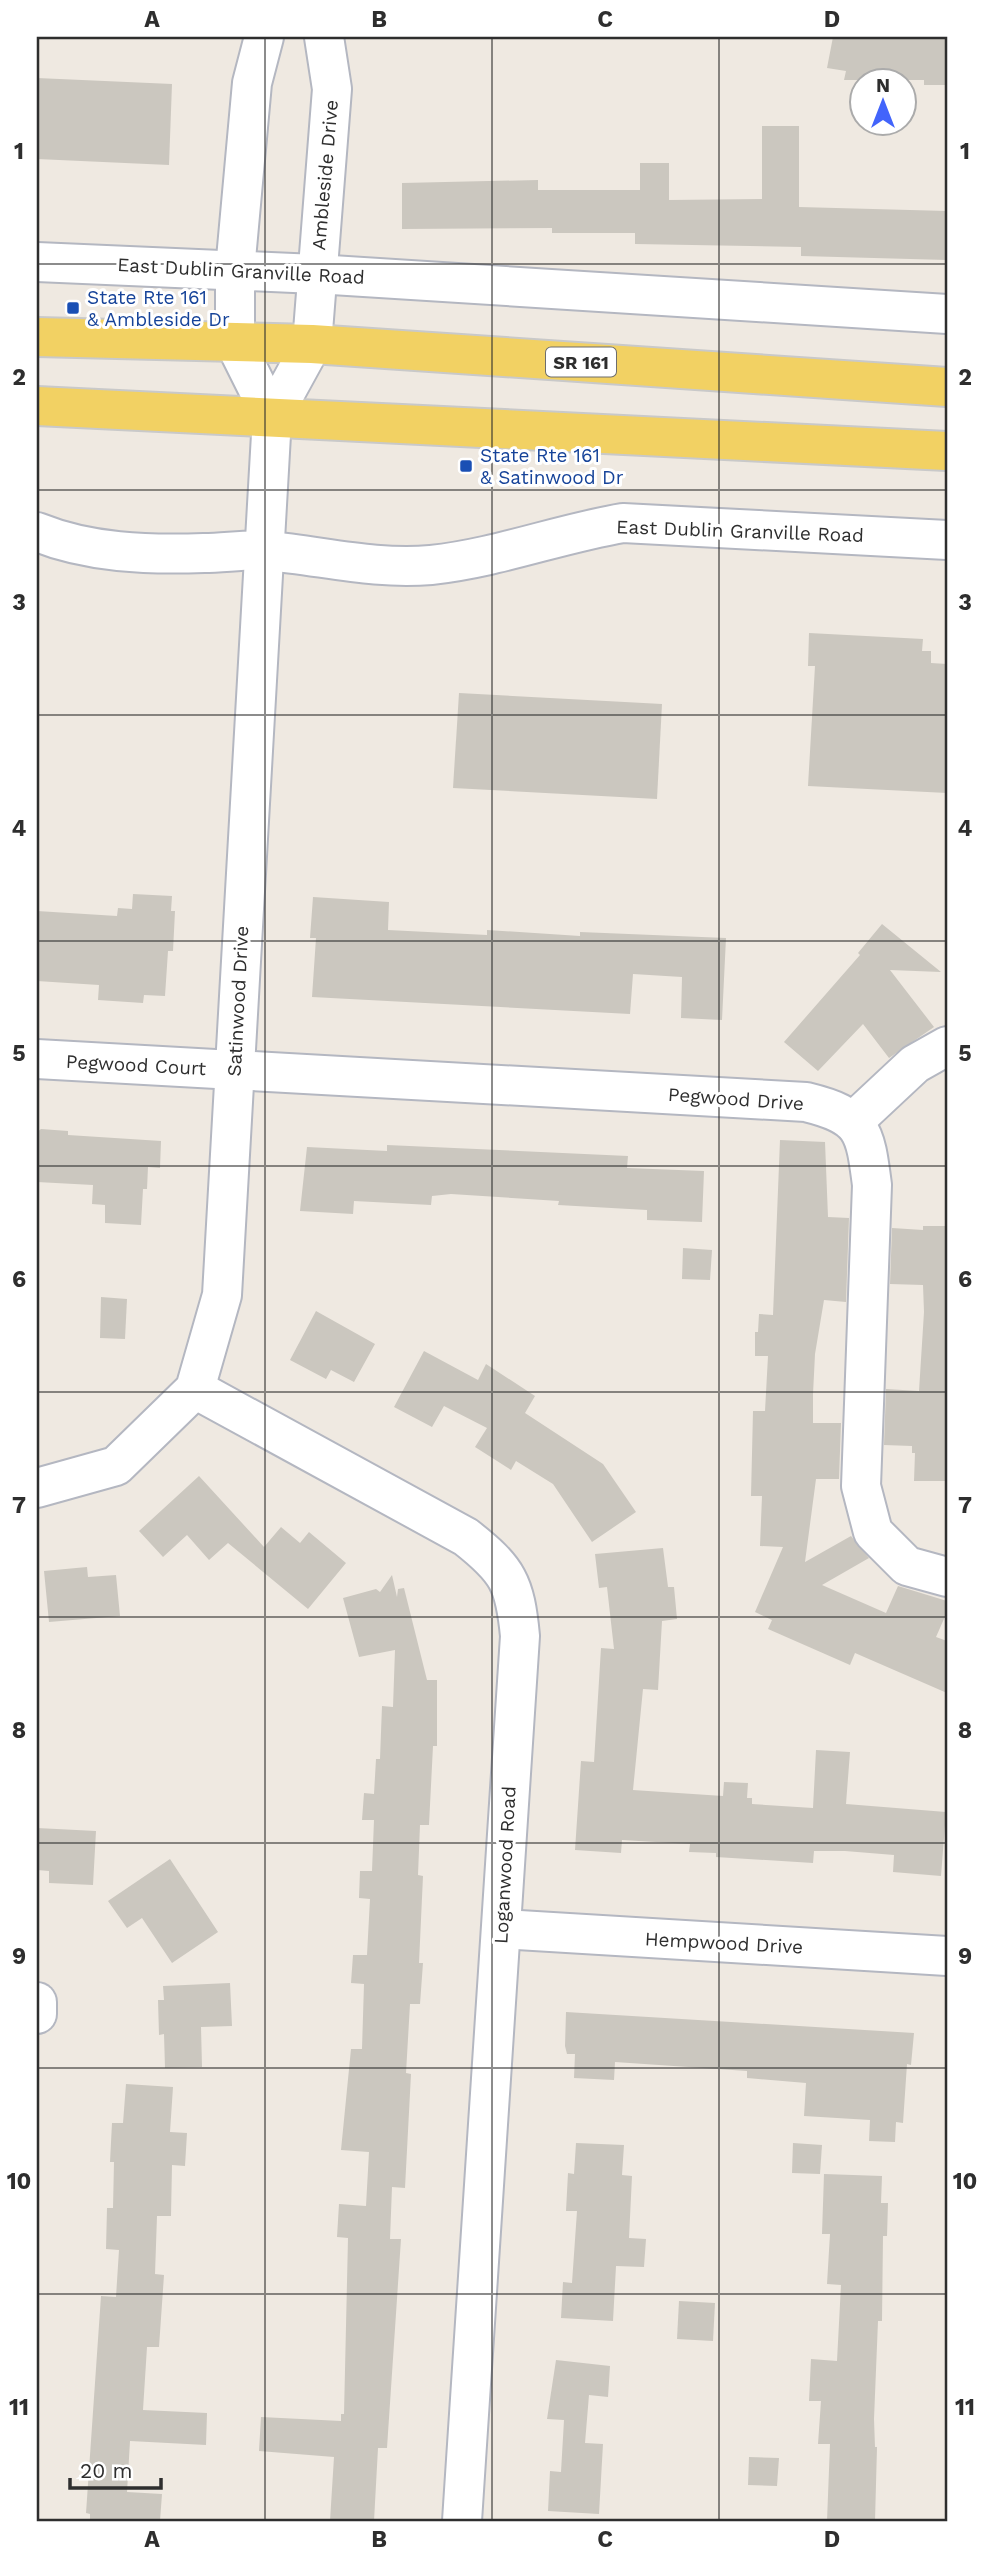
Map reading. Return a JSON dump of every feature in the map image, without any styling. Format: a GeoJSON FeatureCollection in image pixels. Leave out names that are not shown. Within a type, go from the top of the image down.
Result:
{"type":"FeatureCollection","features":[{"type":"Feature","properties":{"kind":"main road","name":"SR 161"},"geometry":{"type":"LineString","coordinates":[[37,337],[312,344],[947,387]]}},
{"type":"Feature","properties":{"kind":"main road"},"geometry":{"type":"LineString","coordinates":[[37,406],[947,451]]}},
{"type":"Feature","properties":{"kind":"street"},"geometry":{"type":"LineString","coordinates":[[264,37],[252,83],[235,270],[235,343],[272,417]]}},
{"type":"Feature","properties":{"kind":"street","name":"Ambleside Drive"},"geometry":{"type":"LineString","coordinates":[[272,417],[312,344],[332,89],[324,37]]}},
{"type":"Feature","properties":{"kind":"street","name":"East Dublin Granville Road"},"geometry":{"type":"LineString","coordinates":[[37,262],[316,274],[947,314]]}},
{"type":"Feature","properties":{"kind":"street","name":"Satinwood Drive"},"geometry":{"type":"LineString","coordinates":[[37,1488],[116,1466],[195,1389],[222,1295],[272,417]]}},
{"type":"Feature","properties":{"kind":"street","name":"East Dublin Granville Road"},"geometry":{"type":"LineString","coordinates":[[37,531],[85,548],[202,553],[264,550],[373,566],[429,565],[485,557],[578,530],[623,523],[947,540]]}},
{"type":"Feature","properties":{"kind":"street"},"geometry":{"type":"LineString","coordinates":[[947,1046],[915,1064],[854,1121],[867,1143],[872,1185],[861,1486],[873,1532],[906,1566],[947,1577]]}},
{"type":"Feature","properties":{"kind":"street","name":"Pegwood Court"},"geometry":{"type":"LineString","coordinates":[[37,1059],[235,1070]]}},
{"type":"Feature","properties":{"kind":"street","name":"Pegwood Drive"},"geometry":{"type":"LineString","coordinates":[[235,1070],[806,1102],[833,1109],[854,1121]]}},
{"type":"Feature","properties":{"kind":"street","name":"Loganwood Road"},"geometry":{"type":"LineString","coordinates":[[195,1389],[466,1537],[497,1562],[516,1597],[520,1636],[462,2521]]}},
{"type":"Feature","properties":{"kind":"street","name":"Hempwood Drive"},"geometry":{"type":"LineString","coordinates":[[502,1929],[947,1956]]}},
{"type":"Feature","properties":{"kind":"street"},"geometry":{"type":"LineString","coordinates":[[37,2002],[37,2014]]}},
{"type":"Feature","properties":{"kind":"building"},"geometry":{"type":"Polygon","coordinates":[[[833,37],[947,37],[947,85],[924,85],[924,80],[918,80],[918,66],[848,66],[848,80],[844,80],[846,71],[827,68],[833,37]]]}},
{"type":"Feature","properties":{"kind":"building"},"geometry":{"type":"Polygon","coordinates":[[[37,78],[172,84],[169,165],[37,159],[37,78]]]}},
{"type":"Feature","properties":{"kind":"building"},"geometry":{"type":"Polygon","coordinates":[[[762,126],[799,126],[799,207],[947,211],[947,260],[801,256],[801,247],[635,244],[635,233],[552,233],[552,228],[402,229],[402,183],[538,180],[538,190],[640,190],[640,163],[669,163],[669,200],[762,199],[762,126]]]}},
{"type":"Feature","properties":{"kind":"building"},"geometry":{"type":"Polygon","coordinates":[[[809,633],[923,639],[922,651],[931,651],[931,663],[947,664],[947,793],[808,786],[815,666],[808,666],[809,633]]]}},
{"type":"Feature","properties":{"kind":"building"},"geometry":{"type":"Polygon","coordinates":[[[459,693],[662,704],[657,799],[453,788],[459,693]]]}},
{"type":"Feature","properties":{"kind":"building"},"geometry":{"type":"Polygon","coordinates":[[[133,894],[172,896],[171,911],[175,911],[173,951],[168,951],[165,996],[144,995],[143,1003],[98,1000],[99,985],[37,981],[37,911],[117,916],[118,908],[132,909],[133,894]]]}},
{"type":"Feature","properties":{"kind":"building"},"geometry":{"type":"Polygon","coordinates":[[[313,897],[389,902],[388,930],[487,935],[487,930],[580,936],[580,932],[726,938],[722,1020],[681,1018],[682,977],[633,974],[630,1014],[312,997],[316,938],[310,938],[313,897]]]}},
{"type":"Feature","properties":{"kind":"building"},"geometry":{"type":"Polygon","coordinates":[[[882,924],[941,972],[890,970],[934,1027],[889,1058],[863,1024],[818,1071],[784,1042],[860,955],[858,953],[882,924]]]}},
{"type":"Feature","properties":{"kind":"building"},"geometry":{"type":"Polygon","coordinates":[[[41,1129],[68,1131],[68,1135],[161,1141],[160,1168],[148,1167],[147,1189],[143,1189],[141,1225],[105,1223],[105,1205],[92,1204],[93,1185],[37,1182],[37,1132],[41,1129]]]}},
{"type":"Feature","properties":{"kind":"building"},"geometry":{"type":"Polygon","coordinates":[[[780,1140],[825,1142],[828,1217],[849,1218],[846,1302],[824,1300],[815,1354],[813,1394],[813,1423],[841,1423],[839,1479],[816,1479],[805,1562],[851,1536],[869,1558],[822,1585],[886,1613],[898,1586],[947,1601],[947,1612],[936,1637],[947,1641],[947,1693],[855,1653],[850,1665],[768,1629],[772,1620],[755,1612],[783,1547],[760,1546],[762,1496],[751,1496],[753,1411],[765,1411],[768,1356],[755,1356],[755,1332],[758,1332],[759,1314],[773,1315],[780,1140]]]}},
{"type":"Feature","properties":{"kind":"building"},"geometry":{"type":"Polygon","coordinates":[[[387,1145],[628,1156],[627,1168],[704,1171],[702,1222],[647,1220],[647,1210],[558,1205],[559,1201],[451,1194],[432,1196],[431,1205],[354,1201],[353,1214],[300,1211],[307,1147],[387,1151],[387,1145]]]}},
{"type":"Feature","properties":{"kind":"building"},"geometry":{"type":"Polygon","coordinates":[[[923,1226],[947,1226],[947,1481],[914,1481],[915,1453],[912,1453],[912,1446],[884,1445],[886,1389],[919,1391],[924,1312],[923,1285],[890,1284],[892,1228],[923,1230],[923,1226]]]}},
{"type":"Feature","properties":{"kind":"building"},"geometry":{"type":"Polygon","coordinates":[[[683,1248],[712,1250],[710,1280],[682,1279],[683,1248]]]}},
{"type":"Feature","properties":{"kind":"building"},"geometry":{"type":"Polygon","coordinates":[[[101,1297],[127,1299],[125,1339],[100,1338],[101,1297]]]}},
{"type":"Feature","properties":{"kind":"building"},"geometry":{"type":"Polygon","coordinates":[[[316,1311],[375,1344],[354,1382],[331,1370],[326,1379],[290,1360],[316,1311]]]}},
{"type":"Feature","properties":{"kind":"building"},"geometry":{"type":"Polygon","coordinates":[[[424,1351],[478,1380],[486,1364],[535,1396],[525,1413],[603,1464],[636,1512],[592,1542],[553,1484],[516,1461],[511,1470],[475,1447],[487,1428],[444,1406],[432,1427],[394,1407],[424,1351]]]}},
{"type":"Feature","properties":{"kind":"building"},"geometry":{"type":"Polygon","coordinates":[[[199,1476],[264,1547],[281,1527],[300,1543],[309,1532],[346,1563],[308,1609],[228,1543],[209,1560],[187,1535],[163,1557],[139,1531],[199,1476]]]}},
{"type":"Feature","properties":{"kind":"building"},"geometry":{"type":"Polygon","coordinates":[[[663,1548],[668,1587],[674,1587],[677,1619],[662,1621],[658,1690],[643,1689],[633,1790],[723,1796],[724,1782],[748,1783],[747,1798],[752,1798],[752,1804],[813,1808],[816,1750],[850,1752],[846,1804],[946,1812],[941,1876],[893,1872],[894,1855],[845,1851],[814,1851],[813,1863],[716,1857],[716,1853],[689,1852],[690,1844],[622,1840],[621,1853],[575,1850],[581,1761],[594,1762],[601,1648],[614,1649],[607,1587],[599,1588],[595,1554],[663,1548]]]}},
{"type":"Feature","properties":{"kind":"building"},"geometry":{"type":"Polygon","coordinates":[[[87,1567],[88,1577],[116,1575],[120,1616],[49,1622],[44,1571],[87,1567]]]}},
{"type":"Feature","properties":{"kind":"building"},"geometry":{"type":"Polygon","coordinates":[[[392,1575],[397,1597],[398,1589],[404,1588],[427,1680],[437,1680],[437,1746],[433,1746],[429,1825],[420,1825],[418,1875],[423,1876],[419,1963],[423,1963],[420,2004],[410,2004],[406,2073],[411,2074],[405,2188],[392,2187],[390,2239],[401,2239],[387,2448],[378,2448],[374,2521],[330,2521],[334,2457],[259,2451],[261,2417],[341,2421],[341,2414],[344,2414],[348,2238],[337,2237],[339,2204],[366,2206],[369,2152],[341,2150],[351,2049],[362,2049],[364,1984],[351,1983],[353,1955],[367,1955],[370,1899],[359,1898],[360,1871],[372,1871],[374,1820],[362,1820],[364,1793],[374,1794],[376,1759],[380,1759],[382,1706],[393,1707],[395,1650],[359,1657],[343,1598],[376,1589],[380,1592],[392,1575]]]}},
{"type":"Feature","properties":{"kind":"building"},"geometry":{"type":"Polygon","coordinates":[[[37,1828],[96,1831],[93,1885],[49,1883],[49,1871],[37,1870],[37,1828]]]}},
{"type":"Feature","properties":{"kind":"building"},"geometry":{"type":"Polygon","coordinates":[[[170,1859],[218,1932],[172,1963],[142,1918],[127,1928],[108,1901],[170,1859]]]}},
{"type":"Feature","properties":{"kind":"building"},"geometry":{"type":"Polygon","coordinates":[[[230,1983],[232,2026],[201,2027],[202,2067],[165,2068],[164,2034],[159,2035],[158,2000],[164,2000],[163,1986],[230,1983]]]}},
{"type":"Feature","properties":{"kind":"building"},"geometry":{"type":"Polygon","coordinates":[[[566,2012],[914,2033],[911,2065],[907,2064],[903,2123],[896,2122],[895,2142],[869,2141],[870,2120],[804,2116],[806,2083],[747,2078],[747,2071],[615,2062],[614,2080],[574,2078],[575,2054],[567,2054],[565,2046],[566,2012]]]}},
{"type":"Feature","properties":{"kind":"building"},"geometry":{"type":"Polygon","coordinates":[[[126,2084],[173,2087],[170,2132],[187,2133],[185,2166],[172,2165],[171,2216],[157,2216],[155,2274],[164,2275],[159,2347],[147,2347],[143,2410],[207,2413],[206,2445],[130,2441],[127,2492],[162,2494],[160,2521],[90,2521],[90,2514],[86,2513],[101,2296],[116,2297],[119,2250],[106,2249],[107,2208],[113,2208],[114,2162],[110,2162],[112,2123],[123,2123],[126,2084]]]}},
{"type":"Feature","properties":{"kind":"building"},"geometry":{"type":"Polygon","coordinates":[[[576,2143],[624,2145],[622,2175],[632,2176],[629,2238],[646,2239],[644,2267],[616,2266],[613,2321],[561,2318],[563,2282],[572,2283],[577,2211],[566,2211],[568,2173],[574,2174],[576,2143]]]}},
{"type":"Feature","properties":{"kind":"building"},"geometry":{"type":"Polygon","coordinates":[[[793,2143],[822,2145],[820,2174],[792,2173],[793,2143]]]}},
{"type":"Feature","properties":{"kind":"building"},"geometry":{"type":"Polygon","coordinates":[[[824,2174],[882,2176],[881,2203],[888,2203],[887,2236],[883,2236],[882,2321],[878,2321],[874,2419],[877,2447],[875,2521],[827,2521],[830,2444],[818,2444],[821,2401],[809,2401],[811,2359],[837,2361],[841,2285],[827,2284],[830,2234],[822,2234],[824,2174]]]}},
{"type":"Feature","properties":{"kind":"building"},"geometry":{"type":"Polygon","coordinates":[[[679,2301],[715,2303],[713,2341],[677,2339],[679,2301]]]}},
{"type":"Feature","properties":{"kind":"building"},"geometry":{"type":"Polygon","coordinates":[[[556,2360],[610,2366],[608,2397],[589,2395],[585,2443],[603,2444],[599,2514],[548,2511],[550,2471],[561,2472],[564,2420],[547,2419],[556,2360]]]}},
{"type":"Feature","properties":{"kind":"building"},"geometry":{"type":"Polygon","coordinates":[[[749,2457],[779,2458],[777,2486],[748,2485],[749,2457]]]}},
{"type":"Feature","properties":{"kind":"place","name":"State Rte 161 & Ambleside Dr"},"geometry":{"type":"Point","coordinates":[73,308]}},
{"type":"Feature","properties":{"kind":"place","name":"State Rte 161 & Satinwood Dr"},"geometry":{"type":"Point","coordinates":[466,466]}}]}
